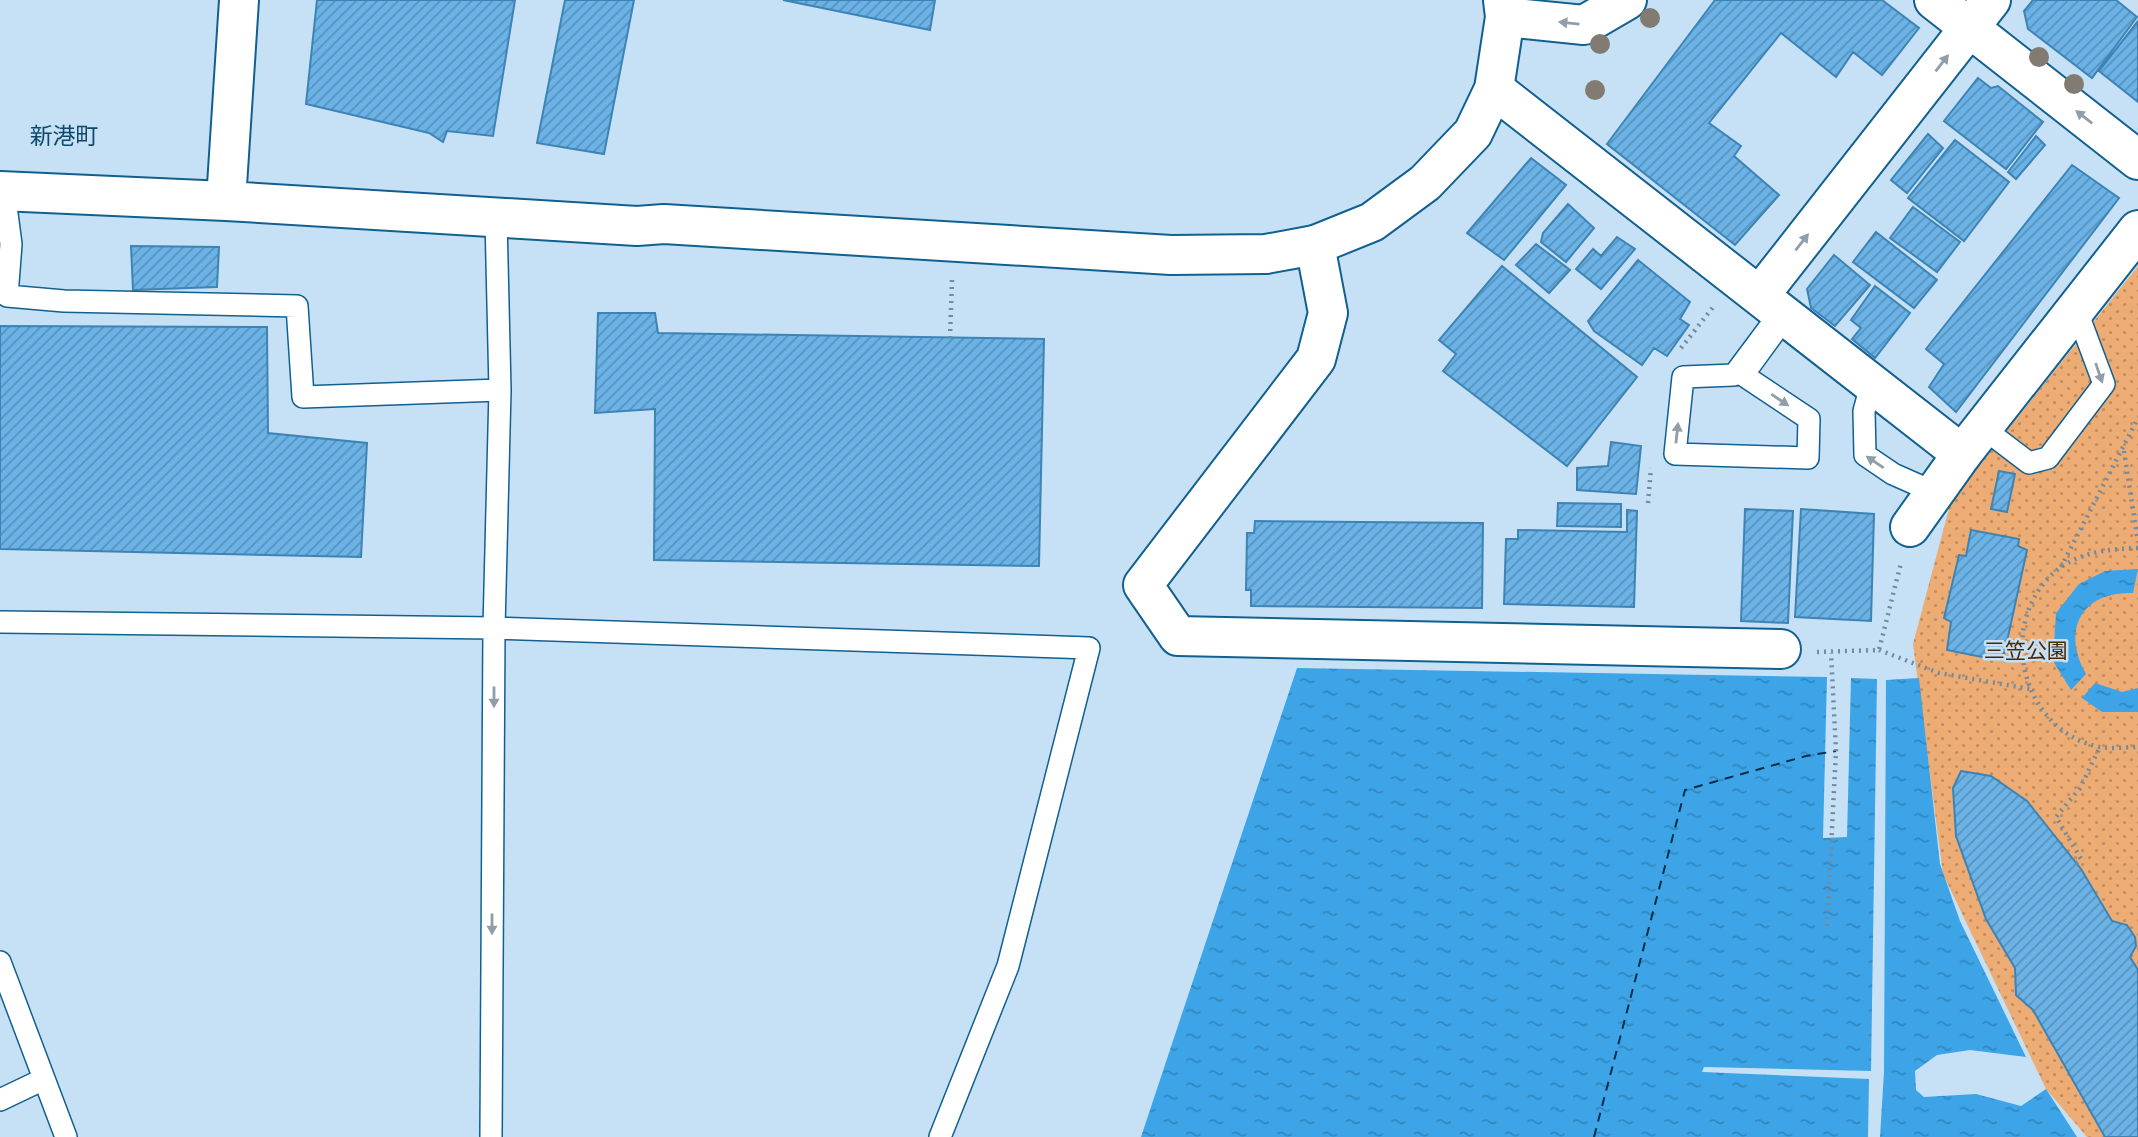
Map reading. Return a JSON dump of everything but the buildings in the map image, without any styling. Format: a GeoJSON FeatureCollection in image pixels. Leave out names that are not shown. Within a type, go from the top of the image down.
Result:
{"type":"FeatureCollection","features":[{"type":"Feature","properties":{"kind":"street"},"geometry":{"type":"LineString","coordinates":[[226,201],[239,0]]}},
{"type":"Feature","properties":{"kind":"street"},"geometry":{"type":"LineString","coordinates":[[2,191],[226,201],[496,219],[637,226],[664,224],[1171,255],[1266,254],[1315,245],[1372,222],[1425,183],[1473,133],[1494,89],[1504,9],[1584,25],[1627,0]]}},
{"type":"Feature","properties":{"kind":"street"},"geometry":{"type":"LineString","coordinates":[[1934,0],[1981,14],[2138,159]]}},
{"type":"Feature","properties":{"kind":"street"},"geometry":{"type":"LineString","coordinates":[[1776,308],[1981,14]]}},
{"type":"Feature","properties":{"kind":"street"},"geometry":{"type":"LineString","coordinates":[[1494,89],[1872,382],[1973,441]]}},
{"type":"Feature","properties":{"kind":"street"},"geometry":{"type":"LineString","coordinates":[[1910,527],[1973,441],[2138,230]]}},
{"type":"Feature","properties":{"kind":"street"},"geometry":{"type":"LineString","coordinates":[[1315,245],[1328,313],[1316,359],[1143,586],[1178,636],[1781,649]]}},
{"type":"Feature","properties":{"kind":"lane"},"geometry":{"type":"LineString","coordinates":[[2,191],[11,244],[4,296],[64,301],[297,306],[303,397],[500,390]]}},
{"type":"Feature","properties":{"kind":"lane"},"geometry":{"type":"LineString","coordinates":[[491,1137],[494,628],[500,390],[496,219]]}},
{"type":"Feature","properties":{"kind":"lane"},"geometry":{"type":"LineString","coordinates":[[1776,308],[1743,375],[1809,419],[1808,458],[1675,454],[1683,377],[1734,374],[1776,308]]}},
{"type":"Feature","properties":{"kind":"lane"},"geometry":{"type":"LineString","coordinates":[[1973,441],[2029,463],[2048,458],[2104,384],[2076,309]]}},
{"type":"Feature","properties":{"kind":"lane"},"geometry":{"type":"LineString","coordinates":[[1872,382],[1864,411],[1865,455],[1893,474],[1936,493]]}},
{"type":"Feature","properties":{"kind":"lane"},"geometry":{"type":"LineString","coordinates":[[0,622],[494,628],[1089,648],[1008,965],[940,1137]]}},
{"type":"Feature","properties":{"kind":"lane"},"geometry":{"type":"LineString","coordinates":[[0,962],[66,1137]]}},
{"type":"Feature","properties":{"kind":"lane"},"geometry":{"type":"LineString","coordinates":[[0,1100],[44,1079]]}},
{"type":"Feature","properties":{"kind":"path"},"geometry":{"type":"LineString","coordinates":[[950,338],[952,275]]}},
{"type":"Feature","properties":{"kind":"path"},"geometry":{"type":"LineString","coordinates":[[2138,418],[2124,450],[2061,567],[2034,598],[2022,633],[2023,671],[2031,690],[2038,705],[2065,732],[2100,747],[2138,747]]}},
{"type":"Feature","properties":{"kind":"path"},"geometry":{"type":"LineString","coordinates":[[2124,450],[2138,542]]}},
{"type":"Feature","properties":{"kind":"path"},"geometry":{"type":"LineString","coordinates":[[1880,650],[1910,527]]}},
{"type":"Feature","properties":{"kind":"path"},"geometry":{"type":"LineString","coordinates":[[2061,567],[2098,550],[2138,548]]}},
{"type":"Feature","properties":{"kind":"path"},"geometry":{"type":"LineString","coordinates":[[1781,649],[1831,653],[1880,650],[1939,673],[2031,690]]}},
{"type":"Feature","properties":{"kind":"path"},"geometry":{"type":"LineString","coordinates":[[1827,926],[1836,751],[1831,653]]}},
{"type":"Feature","properties":{"kind":"path"},"geometry":{"type":"LineString","coordinates":[[2076,863],[2081,859],[2056,817],[2080,788],[2100,747]]}},
{"type":"Feature","properties":{"kind":"green space","name":"三笠公園"},"geometry":{"type":"Polygon","coordinates":[[[2138,266],[2138,1137],[2087,1137],[2046,1089],[1943,874],[1913,644],[1951,501],[2138,266]]]}},
{"type":"Feature","properties":{"kind":"water"},"geometry":{"type":"Polygon","coordinates":[[[2138,569],[2133,593],[2115,594],[2100,599],[2089,606],[2081,617],[2076,629],[2075,643],[2086,674],[2071,690],[2053,661],[2056,613],[2079,584],[2105,571],[2138,569]]]}},
{"type":"Feature","properties":{"kind":"water"},"geometry":{"type":"Polygon","coordinates":[[[1297,668],[1827,677],[1823,838],[1847,837],[1851,678],[1877,679],[1871,1071],[1704,1067],[1702,1072],[1869,1079],[1868,1137],[1141,1137],[1297,668]]]}},
{"type":"Feature","properties":{"kind":"water"},"geometry":{"type":"Polygon","coordinates":[[[1919,678],[1940,864],[1960,921],[2026,1057],[1970,1050],[1937,1055],[1915,1071],[1916,1090],[1924,1097],[1976,1094],[2021,1106],[2046,1089],[2077,1137],[1880,1137],[1884,1072],[1886,680],[1919,678]]]}},
{"type":"Feature","properties":{"kind":"water"},"geometry":{"type":"Polygon","coordinates":[[[2095,683],[2122,692],[2138,688],[2138,712],[2102,712],[2082,698],[2095,683]]]}},
{"type":"Feature","properties":{"kind":"ferry route"},"geometry":{"type":"LineString","coordinates":[[1594,1137],[1685,790],[1806,756],[1836,751]]}},
{"type":"Feature","properties":{"kind":"district","name":"新港町"},"geometry":{"type":"Point","coordinates":[64,136]}}]}
